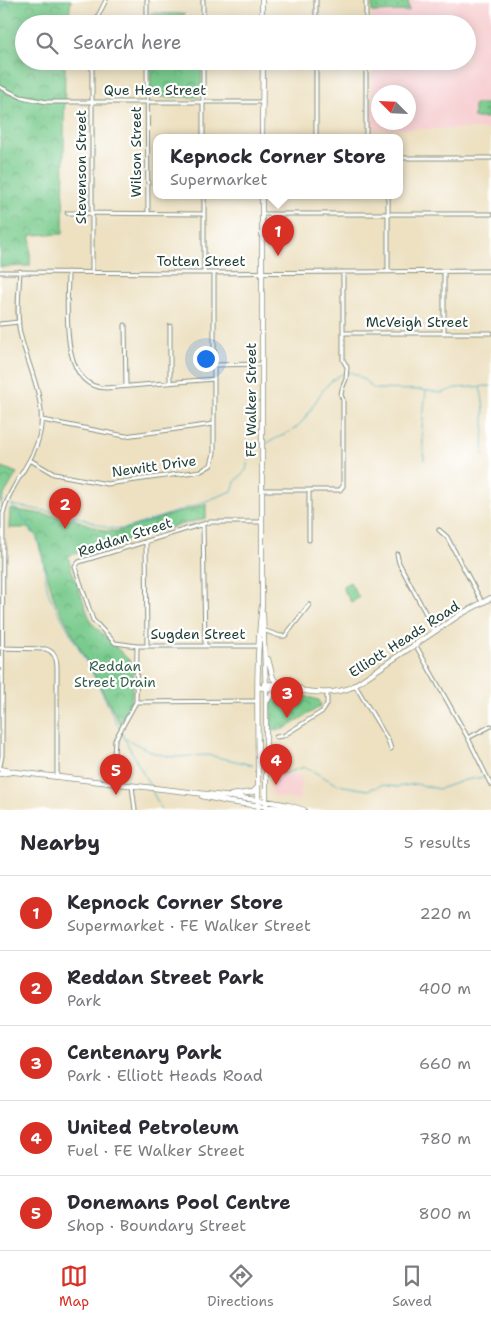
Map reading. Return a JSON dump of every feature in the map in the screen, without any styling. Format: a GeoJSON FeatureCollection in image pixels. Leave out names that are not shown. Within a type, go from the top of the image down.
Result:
{"type":"FeatureCollection","features":[{"type":"Feature","properties":{"kind":"main road"},"geometry":{"type":"LineString","coordinates":[[262,0],[262,15]]}},
{"type":"Feature","properties":{"kind":"main road"},"geometry":{"type":"LineString","coordinates":[[262,134],[263,70]]}},
{"type":"Feature","properties":{"kind":"main road","name":"FE Walker Street"},"geometry":{"type":"LineString","coordinates":[[258,806],[258,686],[259,646],[262,630],[262,199]]}},
{"type":"Feature","properties":{"kind":"main road","name":"Elliott Heads Road"},"geometry":{"type":"LineString","coordinates":[[266,686],[327,693],[355,685],[435,631],[491,598]]}},
{"type":"Feature","properties":{"kind":"main road","name":"FE Walker Street"},"geometry":{"type":"LineString","coordinates":[[262,630],[265,640],[266,806]]}},
{"type":"Feature","properties":{"kind":"main road"},"geometry":{"type":"LineString","coordinates":[[265,640],[270,671],[274,681],[280,684]]}},
{"type":"Feature","properties":{"kind":"main road","name":"Elliott Heads Road"},"geometry":{"type":"LineString","coordinates":[[258,686],[280,684],[310,692]]}},
{"type":"Feature","properties":{"kind":"main road"},"geometry":{"type":"LineString","coordinates":[[266,702],[272,694],[291,690]]}},
{"type":"Feature","properties":{"kind":"main road"},"geometry":{"type":"LineString","coordinates":[[0,767],[15,772],[159,789],[229,802],[302,810]]}},
{"type":"Feature","properties":{"kind":"main road"},"geometry":{"type":"LineString","coordinates":[[0,774],[15,772]]}},
{"type":"Feature","properties":{"kind":"main road"},"geometry":{"type":"LineString","coordinates":[[191,794],[220,796],[249,793],[255,791],[258,786]]}},
{"type":"Feature","properties":{"kind":"main road"},"geometry":{"type":"LineString","coordinates":[[220,796],[258,806]]}},
{"type":"Feature","properties":{"kind":"street"},"geometry":{"type":"LineString","coordinates":[[98,15],[106,0]]}},
{"type":"Feature","properties":{"kind":"street"},"geometry":{"type":"LineString","coordinates":[[147,0],[147,15]]}},
{"type":"Feature","properties":{"kind":"street"},"geometry":{"type":"LineString","coordinates":[[203,0],[203,15]]}},
{"type":"Feature","properties":{"kind":"street"},"geometry":{"type":"LineString","coordinates":[[316,0],[316,15]]}},
{"type":"Feature","properties":{"kind":"street"},"geometry":{"type":"LineString","coordinates":[[366,0],[366,15]]}},
{"type":"Feature","properties":{"kind":"street","name":"Stevenson Street"},"geometry":{"type":"LineString","coordinates":[[92,70],[92,272]]}},
{"type":"Feature","properties":{"kind":"street","name":"Wilson Street"},"geometry":{"type":"LineString","coordinates":[[147,70],[148,214]]}},
{"type":"Feature","properties":{"kind":"street"},"geometry":{"type":"LineString","coordinates":[[203,70],[203,134]]}},
{"type":"Feature","properties":{"kind":"street"},"geometry":{"type":"LineString","coordinates":[[316,70],[316,134]]}},
{"type":"Feature","properties":{"kind":"street"},"geometry":{"type":"LineString","coordinates":[[366,70],[366,134]]}},
{"type":"Feature","properties":{"kind":"street","name":"Que Hee Street"},"geometry":{"type":"LineString","coordinates":[[0,87],[21,97],[47,102],[263,102]]}},
{"type":"Feature","properties":{"kind":"street"},"geometry":{"type":"LineString","coordinates":[[403,158],[491,158]]}},
{"type":"Feature","properties":{"kind":"street"},"geometry":{"type":"LineString","coordinates":[[204,199],[204,273]]}},
{"type":"Feature","properties":{"kind":"street"},"geometry":{"type":"LineString","coordinates":[[388,199],[388,272]]}},
{"type":"Feature","properties":{"kind":"street"},"geometry":{"type":"LineString","coordinates":[[67,213],[204,214]]}},
{"type":"Feature","properties":{"kind":"street"},"geometry":{"type":"LineString","coordinates":[[262,214],[491,214]]}},
{"type":"Feature","properties":{"kind":"street"},"geometry":{"type":"LineString","coordinates":[[0,767],[2,747],[1,524],[10,495],[39,441],[42,420],[40,404],[20,334],[20,271]]}},
{"type":"Feature","properties":{"kind":"street","name":"Totten Street"},"geometry":{"type":"LineString","coordinates":[[0,272],[491,271]]}},
{"type":"Feature","properties":{"kind":"street"},"geometry":{"type":"LineString","coordinates":[[68,272],[68,339],[78,373],[84,381],[94,387],[106,388],[214,379]]}},
{"type":"Feature","properties":{"kind":"street"},"geometry":{"type":"LineString","coordinates":[[262,490],[340,490],[342,488],[343,400],[341,395],[347,367],[343,360],[343,272]]}},
{"type":"Feature","properties":{"kind":"street"},"geometry":{"type":"LineString","coordinates":[[444,272],[444,332]]}},
{"type":"Feature","properties":{"kind":"street","name":"Newitt Drive"},"geometry":{"type":"LineString","coordinates":[[30,460],[59,475],[107,484],[201,471],[211,465],[214,458],[214,273]]}},
{"type":"Feature","properties":{"kind":"street"},"geometry":{"type":"LineString","coordinates":[[0,324],[19,322]]}},
{"type":"Feature","properties":{"kind":"street"},"geometry":{"type":"LineString","coordinates":[[125,325],[126,386]]}},
{"type":"Feature","properties":{"kind":"street"},"geometry":{"type":"LineString","coordinates":[[170,326],[170,383]]}},
{"type":"Feature","properties":{"kind":"street","name":"McVeigh Street"},"geometry":{"type":"LineString","coordinates":[[343,333],[491,333]]}},
{"type":"Feature","properties":{"kind":"street"},"geometry":{"type":"LineString","coordinates":[[214,365],[262,364]]}},
{"type":"Feature","properties":{"kind":"street"},"geometry":{"type":"LineString","coordinates":[[42,420],[125,436],[214,424]]}},
{"type":"Feature","properties":{"kind":"street"},"geometry":{"type":"LineString","coordinates":[[309,490],[309,540]]}},
{"type":"Feature","properties":{"kind":"street","name":"Reddan Street"},"geometry":{"type":"LineString","coordinates":[[136,646],[115,643],[94,622],[75,567],[79,562],[210,522],[262,522]]}},
{"type":"Feature","properties":{"kind":"street"},"geometry":{"type":"LineString","coordinates":[[202,524],[205,645]]}},
{"type":"Feature","properties":{"kind":"street"},"geometry":{"type":"LineString","coordinates":[[440,530],[447,537],[482,602]]}},
{"type":"Feature","properties":{"kind":"street"},"geometry":{"type":"LineString","coordinates":[[146,541],[147,645]]}},
{"type":"Feature","properties":{"kind":"street"},"geometry":{"type":"LineString","coordinates":[[397,554],[399,563],[435,631]]}},
{"type":"Feature","properties":{"kind":"street"},"geometry":{"type":"LineString","coordinates":[[262,630],[285,636],[309,605]]}},
{"type":"Feature","properties":{"kind":"street"},"geometry":{"type":"LineString","coordinates":[[416,644],[468,738],[490,783]]}},
{"type":"Feature","properties":{"kind":"street"},"geometry":{"type":"LineString","coordinates":[[112,784],[114,744],[136,702],[136,646]]}},
{"type":"Feature","properties":{"kind":"street","name":"Sugden Street"},"geometry":{"type":"LineString","coordinates":[[136,646],[259,646]]}},
{"type":"Feature","properties":{"kind":"street"},"geometry":{"type":"LineString","coordinates":[[1,648],[49,650],[55,656],[58,667],[57,777]]}},
{"type":"Feature","properties":{"kind":"street"},"geometry":{"type":"LineString","coordinates":[[355,685],[388,740],[391,749]]}},
{"type":"Feature","properties":{"kind":"street"},"geometry":{"type":"LineString","coordinates":[[276,737],[283,736],[323,711],[327,704],[327,693]]}},
{"type":"Feature","properties":{"kind":"street"},"geometry":{"type":"LineString","coordinates":[[136,702],[258,701]]}},
{"type":"Feature","properties":{"kind":"street"},"geometry":{"type":"LineString","coordinates":[[468,738],[491,726]]}},
{"type":"Feature","properties":{"kind":"street"},"geometry":{"type":"LineString","coordinates":[[1,758],[7,770]]}},
{"type":"Feature","properties":{"kind":"street"},"geometry":{"type":"LineString","coordinates":[[132,786],[135,810]]}},
{"type":"Feature","properties":{"kind":"shaded area"},"geometry":{"type":"Polygon","coordinates":[[[372,0],[491,0],[491,129],[416,129],[416,85],[372,85],[372,70],[476,70],[476,15],[372,15],[372,0]]]}},
{"type":"Feature","properties":{"kind":"shaded area"},"geometry":{"type":"Polygon","coordinates":[[[285,774],[303,777],[299,800],[274,796],[271,792],[271,775],[285,774]]]}},
{"type":"Feature","properties":{"kind":"green space"},"geometry":{"type":"Polygon","coordinates":[[[0,0],[71,0],[69,15],[15,15],[15,70],[65,70],[63,234],[31,235],[30,266],[0,267],[0,0]]]}},
{"type":"Feature","properties":{"kind":"green space"},"geometry":{"type":"Polygon","coordinates":[[[372,0],[408,0],[409,11],[372,12],[372,0]]]}},
{"type":"Feature","properties":{"kind":"green space"},"geometry":{"type":"Polygon","coordinates":[[[151,13],[184,14],[184,15],[151,15],[151,13]]]}},
{"type":"Feature","properties":{"kind":"green space"},"geometry":{"type":"Polygon","coordinates":[[[151,70],[202,70],[201,95],[198,97],[152,97],[150,93],[151,70]]]}},
{"type":"Feature","properties":{"kind":"green space"},"geometry":{"type":"Polygon","coordinates":[[[474,104],[488,104],[488,110],[483,111],[488,111],[488,118],[474,118],[474,104]]]}},
{"type":"Feature","properties":{"kind":"green space"},"geometry":{"type":"Polygon","coordinates":[[[0,466],[17,473],[5,493],[0,506],[0,466]]]}},
{"type":"Feature","properties":{"kind":"green space","name":"Reddan Street Drain"},"geometry":{"type":"Polygon","coordinates":[[[206,504],[206,518],[68,556],[91,622],[130,661],[134,669],[131,704],[120,724],[54,599],[36,535],[27,528],[9,528],[10,509],[74,519],[105,531],[119,531],[206,504]]]}},
{"type":"Feature","properties":{"kind":"green space"},"geometry":{"type":"Polygon","coordinates":[[[350,582],[359,598],[351,602],[342,587],[350,582]]]}},
{"type":"Feature","properties":{"kind":"green space"},"geometry":{"type":"Polygon","coordinates":[[[293,693],[319,700],[321,706],[284,729],[271,730],[272,700],[279,695],[293,693]]]}},
{"type":"Feature","properties":{"kind":"waterway"},"geometry":{"type":"LineString","coordinates":[[0,14],[9,0]]}},
{"type":"Feature","properties":{"kind":"waterway"},"geometry":{"type":"LineString","coordinates":[[348,372],[359,376],[374,389],[422,390],[441,393],[456,388],[491,386]]}},
{"type":"Feature","properties":{"kind":"waterway"},"geometry":{"type":"LineString","coordinates":[[267,443],[298,426],[325,388],[337,377],[345,373]]}},
{"type":"Feature","properties":{"kind":"waterway"},"geometry":{"type":"LineString","coordinates":[[480,387],[484,413],[483,456]]}},
{"type":"Feature","properties":{"kind":"waterway"},"geometry":{"type":"LineString","coordinates":[[424,460],[422,428],[426,391]]}},
{"type":"Feature","properties":{"kind":"waterway"},"geometry":{"type":"LineString","coordinates":[[12,505],[78,517],[108,528],[124,529],[232,491],[235,482],[246,470],[251,446],[256,443]]}},
{"type":"Feature","properties":{"kind":"waterway"},"geometry":{"type":"LineString","coordinates":[[11,504],[32,529],[38,540],[50,597],[93,674],[119,728]]}},
{"type":"Feature","properties":{"kind":"waterway"},"geometry":{"type":"LineString","coordinates":[[121,732],[150,786]]}},
{"type":"Feature","properties":{"kind":"waterway"},"geometry":{"type":"LineString","coordinates":[[126,739],[154,753],[167,756],[208,755],[253,765]]}},
{"type":"Feature","properties":{"kind":"waterway"},"geometry":{"type":"LineString","coordinates":[[277,773],[285,773],[305,767],[338,785],[368,790],[382,785],[397,787],[416,784],[439,789],[465,780],[485,777]]}},
{"type":"Feature","properties":{"kind":"waterway"},"geometry":{"type":"LineString","coordinates":[[151,789],[162,810]]}},
{"type":"Feature","properties":{"kind":"place","name":"Kepnock Corner Store"},"geometry":{"type":"Point","coordinates":[278,256]}},
{"type":"Feature","properties":{"kind":"place","name":"Reddan Street Park"},"geometry":{"type":"Point","coordinates":[65,529]}},
{"type":"Feature","properties":{"kind":"place","name":"Centenary Park"},"geometry":{"type":"Point","coordinates":[287,718]}},
{"type":"Feature","properties":{"kind":"place","name":"United Petroleum"},"geometry":{"type":"Point","coordinates":[276,785]}},
{"type":"Feature","properties":{"kind":"place","name":"Donemans Pool Centre"},"geometry":{"type":"Point","coordinates":[116,795]}}]}
